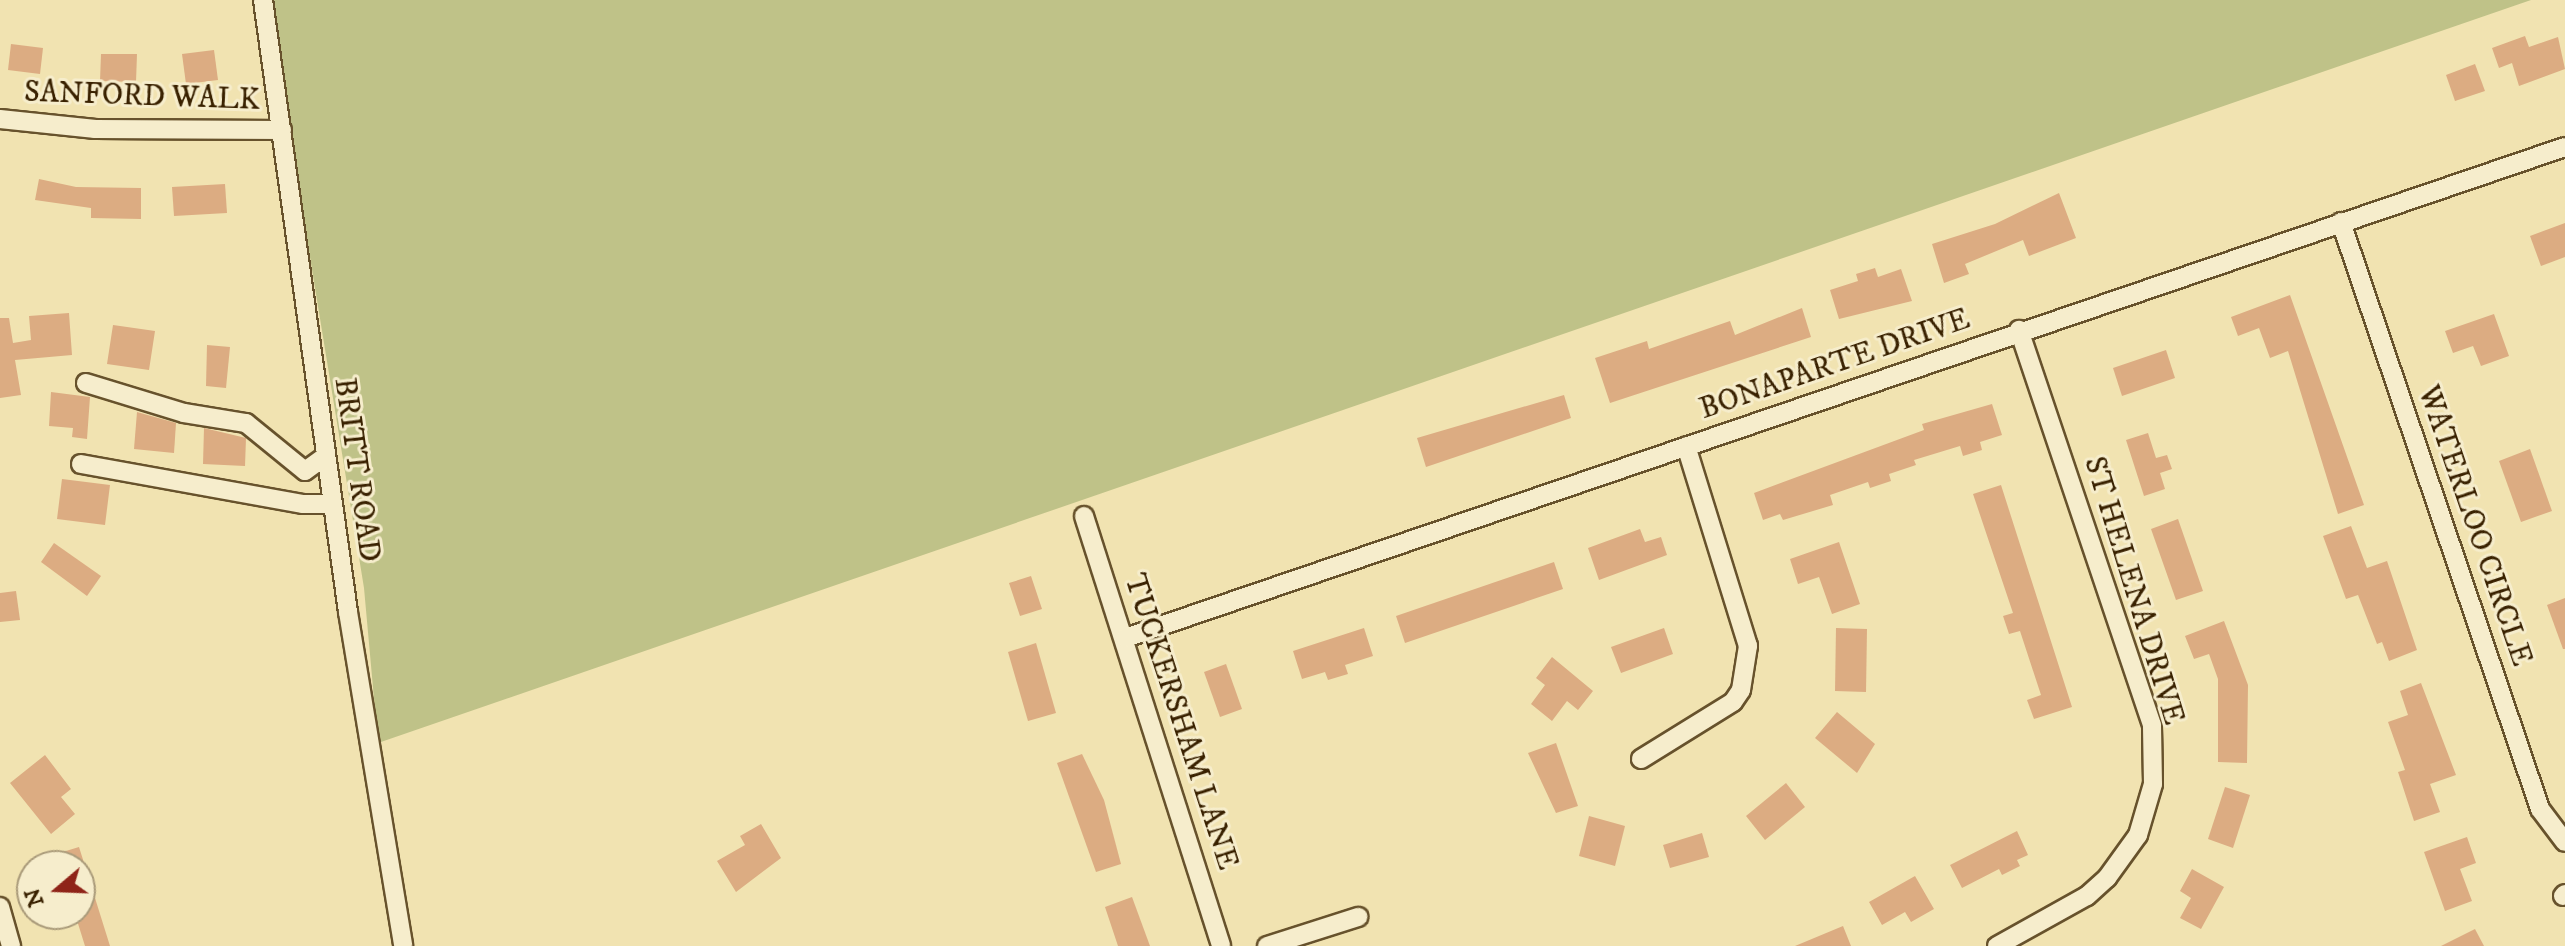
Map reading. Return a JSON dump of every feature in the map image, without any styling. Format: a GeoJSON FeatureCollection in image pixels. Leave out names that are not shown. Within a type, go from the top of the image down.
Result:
{"type":"FeatureCollection","features":[{"type":"Feature","properties":{"kind":"street","name":"BRITT ROAD"},"geometry":{"type":"LineString","coordinates":[[263,0],[333,504],[403,946]]}},
{"type":"Feature","properties":{"kind":"street","name":"SANFORD WALK"},"geometry":{"type":"LineString","coordinates":[[0,119],[95,129],[282,130]]}},
{"type":"Feature","properties":{"kind":"street","name":"BONAPARTE DRIVE"},"geometry":{"type":"LineString","coordinates":[[1125,638],[2019,330],[2565,147]]}},
{"type":"Feature","properties":{"kind":"street","name":"WATERLOO CIRCLE"},"geometry":{"type":"LineString","coordinates":[[2341,222],[2540,809],[2565,842]]}},
{"type":"Feature","properties":{"kind":"street","name":"ST HELENA DRIVE"},"geometry":{"type":"LineString","coordinates":[[1997,946],[2087,896],[2107,878],[2138,835],[2153,784],[2152,725],[2019,330]]}},
{"type":"Feature","properties":{"kind":"street"},"geometry":{"type":"LineString","coordinates":[[86,383],[184,413],[246,423],[305,471],[326,456]]}},
{"type":"Feature","properties":{"kind":"street"},"geometry":{"type":"LineString","coordinates":[[1641,759],[1733,702],[1741,690],[1748,646],[1686,446]]}},
{"type":"Feature","properties":{"kind":"street"},"geometry":{"type":"LineString","coordinates":[[81,464],[303,504],[333,504]]}},
{"type":"Feature","properties":{"kind":"street","name":"TUCKERSHAM LANE"},"geometry":{"type":"LineString","coordinates":[[1084,516],[1221,946]]}},
{"type":"Feature","properties":{"kind":"street"},"geometry":{"type":"LineString","coordinates":[[0,907],[11,946]]}},
{"type":"Feature","properties":{"kind":"street"},"geometry":{"type":"LineString","coordinates":[[1267,946],[1358,917]]}},
{"type":"Feature","properties":{"kind":"green space"},"geometry":{"type":"Polygon","coordinates":[[[268,0],[2531,0],[378,743],[364,588],[268,0]]]}},
{"type":"Feature","properties":{"kind":"building"},"geometry":{"type":"Polygon","coordinates":[[[2525,36],[2529,47],[2558,37],[2565,69],[2519,86],[2512,63],[2499,68],[2492,48],[2525,36]]]}},
{"type":"Feature","properties":{"kind":"building"},"geometry":{"type":"Polygon","coordinates":[[[11,44],[43,48],[40,74],[8,70],[11,44]]]}},
{"type":"Feature","properties":{"kind":"building"},"geometry":{"type":"Polygon","coordinates":[[[214,50],[218,80],[186,84],[182,54],[214,50]]]}},
{"type":"Feature","properties":{"kind":"building"},"geometry":{"type":"Polygon","coordinates":[[[101,54],[137,54],[136,82],[100,81],[101,54]]]}},
{"type":"Feature","properties":{"kind":"building"},"geometry":{"type":"Polygon","coordinates":[[[2475,64],[2485,91],[2455,101],[2446,75],[2475,64]]]}},
{"type":"Feature","properties":{"kind":"building"},"geometry":{"type":"Polygon","coordinates":[[[39,179],[76,187],[141,188],[141,219],[91,218],[91,208],[35,200],[39,179]]]}},
{"type":"Feature","properties":{"kind":"building"},"geometry":{"type":"Polygon","coordinates":[[[225,184],[227,213],[174,216],[172,187],[225,184]]]}},
{"type":"Feature","properties":{"kind":"building"},"geometry":{"type":"Polygon","coordinates":[[[2059,193],[2076,238],[2029,256],[2023,240],[1965,264],[1969,274],[1944,283],[1932,244],[1995,224],[2059,193]]]}},
{"type":"Feature","properties":{"kind":"building"},"geometry":{"type":"Polygon","coordinates":[[[2565,223],[2565,257],[2541,266],[2530,236],[2565,223]]]}},
{"type":"Feature","properties":{"kind":"building"},"geometry":{"type":"Polygon","coordinates":[[[1875,268],[1878,277],[1901,269],[1912,301],[1839,319],[1830,290],[1858,281],[1856,274],[1875,268]]]}},
{"type":"Feature","properties":{"kind":"building"},"geometry":{"type":"Polygon","coordinates":[[[2290,295],[2364,505],[2338,514],[2288,351],[2270,358],[2259,328],[2238,336],[2231,317],[2290,295]]]}},
{"type":"Feature","properties":{"kind":"building"},"geometry":{"type":"Polygon","coordinates":[[[1802,308],[1811,337],[1610,403],[1595,358],[1647,341],[1649,349],[1730,321],[1735,335],[1802,308]]]}},
{"type":"Feature","properties":{"kind":"building"},"geometry":{"type":"Polygon","coordinates":[[[69,313],[72,355],[15,360],[21,395],[0,398],[0,318],[9,318],[13,343],[31,340],[29,316],[69,313]]]}},
{"type":"Feature","properties":{"kind":"building"},"geometry":{"type":"Polygon","coordinates":[[[2494,314],[2509,356],[2481,366],[2473,346],[2453,353],[2445,331],[2494,314]]]}},
{"type":"Feature","properties":{"kind":"building"},"geometry":{"type":"Polygon","coordinates":[[[113,325],[155,331],[149,370],[107,364],[113,325]]]}},
{"type":"Feature","properties":{"kind":"building"},"geometry":{"type":"Polygon","coordinates":[[[207,345],[230,347],[226,388],[206,386],[207,345]]]}},
{"type":"Feature","properties":{"kind":"building"},"geometry":{"type":"Polygon","coordinates":[[[2166,350],[2175,378],[2122,396],[2113,368],[2166,350]]]}},
{"type":"Feature","properties":{"kind":"building"},"geometry":{"type":"Polygon","coordinates":[[[51,392],[90,397],[87,439],[72,437],[73,428],[49,426],[51,392]]]}},
{"type":"Feature","properties":{"kind":"building"},"geometry":{"type":"Polygon","coordinates":[[[1564,395],[1571,418],[1426,467],[1417,438],[1564,395]]]}},
{"type":"Feature","properties":{"kind":"building"},"geometry":{"type":"Polygon","coordinates":[[[1992,404],[2002,435],[1980,442],[1982,450],[1963,456],[1960,446],[1914,460],[1916,465],[1889,474],[1891,481],[1870,488],[1868,482],[1830,495],[1833,505],[1783,520],[1780,514],[1763,520],[1754,493],[1924,430],[1922,424],[1992,404]]]}},
{"type":"Feature","properties":{"kind":"building"},"geometry":{"type":"Polygon","coordinates":[[[137,412],[176,423],[174,453],[134,449],[137,412]]]}},
{"type":"Feature","properties":{"kind":"building"},"geometry":{"type":"Polygon","coordinates":[[[204,428],[246,438],[245,466],[203,464],[204,428]]]}},
{"type":"Feature","properties":{"kind":"building"},"geometry":{"type":"Polygon","coordinates":[[[2148,433],[2156,458],[2167,455],[2172,469],[2160,473],[2165,489],[2144,496],[2126,440],[2148,433]]]}},
{"type":"Feature","properties":{"kind":"building"},"geometry":{"type":"Polygon","coordinates":[[[2530,449],[2552,511],[2521,522],[2499,461],[2530,449]]]}},
{"type":"Feature","properties":{"kind":"building"},"geometry":{"type":"Polygon","coordinates":[[[62,479],[110,485],[105,525],[57,519],[62,479]]]}},
{"type":"Feature","properties":{"kind":"building"},"geometry":{"type":"Polygon","coordinates":[[[2001,485],[2072,707],[2034,719],[2027,700],[2041,695],[2020,631],[2009,634],[2003,616],[2013,613],[1973,494],[2001,485]]]}},
{"type":"Feature","properties":{"kind":"building"},"geometry":{"type":"Polygon","coordinates":[[[2178,519],[2203,591],[2176,600],[2151,529],[2178,519]]]}},
{"type":"Feature","properties":{"kind":"building"},"geometry":{"type":"Polygon","coordinates":[[[2351,526],[2367,568],[2387,561],[2417,650],[2389,661],[2382,642],[2377,644],[2358,595],[2346,599],[2323,536],[2351,526]]]}},
{"type":"Feature","properties":{"kind":"building"},"geometry":{"type":"Polygon","coordinates":[[[1640,529],[1645,542],[1661,537],[1667,555],[1599,580],[1588,548],[1640,529]]]}},
{"type":"Feature","properties":{"kind":"building"},"geometry":{"type":"Polygon","coordinates":[[[1839,542],[1860,604],[1832,614],[1819,577],[1798,584],[1790,559],[1839,542]]]}},
{"type":"Feature","properties":{"kind":"building"},"geometry":{"type":"Polygon","coordinates":[[[54,543],[101,576],[87,596],[41,562],[54,543]]]}},
{"type":"Feature","properties":{"kind":"building"},"geometry":{"type":"Polygon","coordinates":[[[1554,562],[1563,589],[1405,643],[1396,616],[1554,562]]]}},
{"type":"Feature","properties":{"kind":"building"},"geometry":{"type":"Polygon","coordinates":[[[1031,576],[1042,609],[1020,616],[1009,583],[1031,576]]]}},
{"type":"Feature","properties":{"kind":"building"},"geometry":{"type":"Polygon","coordinates":[[[16,591],[20,620],[0,622],[0,593],[16,591]]]}},
{"type":"Feature","properties":{"kind":"building"},"geometry":{"type":"Polygon","coordinates":[[[2565,598],[2565,649],[2563,649],[2547,605],[2565,598]]]}},
{"type":"Feature","properties":{"kind":"building"},"geometry":{"type":"Polygon","coordinates":[[[2224,621],[2248,685],[2247,763],[2218,762],[2218,679],[2209,654],[2194,659],[2185,636],[2224,621]]]}},
{"type":"Feature","properties":{"kind":"building"},"geometry":{"type":"Polygon","coordinates":[[[1364,628],[1373,656],[1345,665],[1348,674],[1328,680],[1325,672],[1302,679],[1293,651],[1364,628]]]}},
{"type":"Feature","properties":{"kind":"building"},"geometry":{"type":"Polygon","coordinates":[[[1664,628],[1673,654],[1621,673],[1611,647],[1664,628]]]}},
{"type":"Feature","properties":{"kind":"building"},"geometry":{"type":"Polygon","coordinates":[[[1836,628],[1867,629],[1866,692],[1835,691],[1836,628]]]}},
{"type":"Feature","properties":{"kind":"building"},"geometry":{"type":"Polygon","coordinates":[[[1036,643],[1056,713],[1028,721],[1008,652],[1036,643]]]}},
{"type":"Feature","properties":{"kind":"building"},"geometry":{"type":"Polygon","coordinates":[[[1552,657],[1593,691],[1578,710],[1567,701],[1552,721],[1531,704],[1545,685],[1536,678],[1552,657]]]}},
{"type":"Feature","properties":{"kind":"building"},"geometry":{"type":"Polygon","coordinates":[[[1226,664],[1242,709],[1220,717],[1204,672],[1226,664]]]}},
{"type":"Feature","properties":{"kind":"building"},"geometry":{"type":"Polygon","coordinates":[[[2421,683],[2456,775],[2430,784],[2440,812],[2414,821],[2398,772],[2405,770],[2388,722],[2408,715],[2400,691],[2421,683]]]}},
{"type":"Feature","properties":{"kind":"building"},"geometry":{"type":"Polygon","coordinates":[[[1837,712],[1875,744],[1857,773],[1815,738],[1837,712]]]}},
{"type":"Feature","properties":{"kind":"building"},"geometry":{"type":"Polygon","coordinates":[[[1556,743],[1578,806],[1556,813],[1528,753],[1556,743]]]}},
{"type":"Feature","properties":{"kind":"building"},"geometry":{"type":"Polygon","coordinates":[[[1082,754],[1104,800],[1121,864],[1096,872],[1057,763],[1082,754]]]}},
{"type":"Feature","properties":{"kind":"building"},"geometry":{"type":"Polygon","coordinates":[[[45,755],[71,789],[61,797],[75,814],[51,834],[10,783],[45,755]]]}},
{"type":"Feature","properties":{"kind":"building"},"geometry":{"type":"Polygon","coordinates":[[[1786,783],[1805,807],[1765,840],[1746,816],[1786,783]]]}},
{"type":"Feature","properties":{"kind":"building"},"geometry":{"type":"Polygon","coordinates":[[[2225,787],[2250,795],[2233,848],[2208,839],[2225,787]]]}},
{"type":"Feature","properties":{"kind":"building"},"geometry":{"type":"Polygon","coordinates":[[[1589,816],[1625,826],[1615,866],[1579,856],[1589,816]]]}},
{"type":"Feature","properties":{"kind":"building"},"geometry":{"type":"Polygon","coordinates":[[[761,824],[781,858],[736,892],[717,861],[745,845],[740,836],[761,824]]]}},
{"type":"Feature","properties":{"kind":"building"},"geometry":{"type":"Polygon","coordinates":[[[2017,831],[2028,855],[2017,860],[2020,866],[2002,875],[1999,869],[1962,888],[1950,865],[2017,831]]]}},
{"type":"Feature","properties":{"kind":"building"},"geometry":{"type":"Polygon","coordinates":[[[1702,833],[1709,857],[1670,868],[1663,845],[1702,833]]]}},
{"type":"Feature","properties":{"kind":"building"},"geometry":{"type":"Polygon","coordinates":[[[2467,837],[2476,863],[2460,869],[2472,901],[2445,911],[2424,852],[2467,837]]]}},
{"type":"Feature","properties":{"kind":"building"},"geometry":{"type":"Polygon","coordinates":[[[2192,869],[2224,887],[2201,929],[2180,918],[2191,898],[2180,891],[2192,869]]]}},
{"type":"Feature","properties":{"kind":"building"},"geometry":{"type":"Polygon","coordinates":[[[1915,876],[1934,909],[1911,922],[1905,912],[1882,925],[1869,902],[1915,876]]]}},
{"type":"Feature","properties":{"kind":"building"},"geometry":{"type":"Polygon","coordinates":[[[1132,897],[1150,946],[1118,946],[1105,907],[1132,897]]]}},
{"type":"Feature","properties":{"kind":"building"},"geometry":{"type":"Polygon","coordinates":[[[96,901],[110,946],[85,946],[80,930],[96,930],[96,901]]]}},
{"type":"Feature","properties":{"kind":"building"},"geometry":{"type":"Polygon","coordinates":[[[1843,926],[1851,946],[1795,946],[1843,926]]]}},
{"type":"Feature","properties":{"kind":"building"},"geometry":{"type":"Polygon","coordinates":[[[2475,929],[2484,946],[2441,946],[2475,929]]]}}]}
